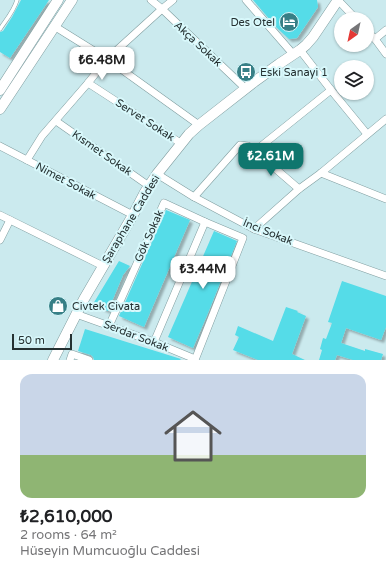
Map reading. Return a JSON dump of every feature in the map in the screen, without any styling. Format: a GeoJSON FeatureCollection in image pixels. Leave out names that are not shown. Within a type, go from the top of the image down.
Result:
{"type":"FeatureCollection","features":[{"type":"Feature","properties":{"kind":"street"},"geometry":{"type":"LineString","coordinates":[[0,90],[58,0]]}},
{"type":"Feature","properties":{"kind":"street"},"geometry":{"type":"LineString","coordinates":[[0,109],[72,0]]}},
{"type":"Feature","properties":{"kind":"street","name":"Akça Sokak"},"geometry":{"type":"LineString","coordinates":[[151,0],[245,88]]}},
{"type":"Feature","properties":{"kind":"street"},"geometry":{"type":"LineString","coordinates":[[27,160],[42,136],[107,59],[173,0]]}},
{"type":"Feature","properties":{"kind":"street"},"geometry":{"type":"LineString","coordinates":[[246,0],[297,52],[367,134]]}},
{"type":"Feature","properties":{"kind":"street"},"geometry":{"type":"LineString","coordinates":[[338,0],[349,12]]}},
{"type":"Feature","properties":{"kind":"street","name":"Şaraphane Caddesi"},"geometry":{"type":"LineString","coordinates":[[53,360],[76,314],[157,174],[199,125],[245,88],[306,45],[338,0]]}},
{"type":"Feature","properties":{"kind":"street"},"geometry":{"type":"LineString","coordinates":[[45,20],[107,59],[199,125]]}},
{"type":"Feature","properties":{"kind":"street"},"geometry":{"type":"LineString","coordinates":[[386,30],[375,39],[386,54]]}},
{"type":"Feature","properties":{"kind":"street","name":"Servet Sokak"},"geometry":{"type":"LineString","coordinates":[[88,83],[182,144]]}},
{"type":"Feature","properties":{"kind":"street"},"geometry":{"type":"LineString","coordinates":[[255,151],[331,90]]}},
{"type":"Feature","properties":{"kind":"street"},"geometry":{"type":"LineString","coordinates":[[254,228],[386,119]]}},
{"type":"Feature","properties":{"kind":"street","name":"Kısmet Sokak"},"geometry":{"type":"LineString","coordinates":[[56,120],[149,186]]}},
{"type":"Feature","properties":{"kind":"street"},"geometry":{"type":"LineString","coordinates":[[194,197],[240,145],[248,146],[255,151],[299,190]]}},
{"type":"Feature","properties":{"kind":"street","name":"Nimet Sokak"},"geometry":{"type":"LineString","coordinates":[[0,146],[133,216]]}},
{"type":"Feature","properties":{"kind":"street"},"geometry":{"type":"LineString","coordinates":[[321,173],[386,199]]}},
{"type":"Feature","properties":{"kind":"street","name":"İnci Sokak"},"geometry":{"type":"LineString","coordinates":[[157,174],[194,197],[254,228],[386,276]]}},
{"type":"Feature","properties":{"kind":"street","name":"Gök Sokak"},"geometry":{"type":"LineString","coordinates":[[109,326],[164,203],[243,238],[195,360]]}},
{"type":"Feature","properties":{"kind":"street"},"geometry":{"type":"LineString","coordinates":[[0,215],[103,266]]}},
{"type":"Feature","properties":{"kind":"street"},"geometry":{"type":"LineString","coordinates":[[0,240],[10,220]]}},
{"type":"Feature","properties":{"kind":"street"},"geometry":{"type":"LineString","coordinates":[[154,342],[205,222]]}},
{"type":"Feature","properties":{"kind":"street","name":"Serdar Sokak"},"geometry":{"type":"LineString","coordinates":[[76,314],[154,342],[195,360]]}},
{"type":"Feature","properties":{"kind":"street"},"geometry":{"type":"LineString","coordinates":[[71,357],[89,360]]}},
{"type":"Feature","properties":{"kind":"lane"},"geometry":{"type":"LineString","coordinates":[[0,30],[16,5],[17,0]]}},
{"type":"Feature","properties":{"kind":"building"},"geometry":{"type":"Polygon","coordinates":[[[21,0],[49,0],[10,58],[0,52],[0,32],[3,31],[21,0]]]}},
{"type":"Feature","properties":{"kind":"building","name":"Des Otel"},"geometry":{"type":"Polygon","coordinates":[[[253,0],[317,0],[318,7],[297,38],[289,39],[277,28],[253,0]]]}},
{"type":"Feature","properties":{"kind":"building"},"geometry":{"type":"Polygon","coordinates":[[[166,210],[190,220],[144,327],[119,316],[166,210]]]}},
{"type":"Feature","properties":{"kind":"building"},"geometry":{"type":"Polygon","coordinates":[[[214,231],[237,241],[193,348],[168,337],[214,231]]]}},
{"type":"Feature","properties":{"kind":"building"},"geometry":{"type":"Polygon","coordinates":[[[119,261],[130,266],[123,275],[108,311],[93,304],[119,261]]]}},
{"type":"Feature","properties":{"kind":"building"},"geometry":{"type":"Polygon","coordinates":[[[342,281],[386,296],[386,327],[381,340],[346,328],[341,343],[365,351],[365,349],[383,354],[381,360],[353,360],[337,355],[335,360],[319,360],[323,338],[326,339],[332,323],[328,322],[342,281]]]}},
{"type":"Feature","properties":{"kind":"building"},"geometry":{"type":"Polygon","coordinates":[[[286,307],[298,311],[297,312],[306,316],[292,354],[305,360],[258,360],[233,350],[239,337],[235,335],[238,326],[273,341],[286,307]]]}},
{"type":"Feature","properties":{"kind":"building"},"geometry":{"type":"Polygon","coordinates":[[[85,329],[181,359],[94,360],[91,355],[78,351],[85,329]]]}},
{"type":"Feature","properties":{"kind":"place","name":"Des Otel"},"geometry":{"type":"Point","coordinates":[289,22]}},
{"type":"Feature","properties":{"kind":"place","name":"Eski Sanayi 1"},"geometry":{"type":"Point","coordinates":[246,72]}},
{"type":"Feature","properties":{"kind":"place","name":"Civtek Civata"},"geometry":{"type":"Point","coordinates":[58,306]}}]}
